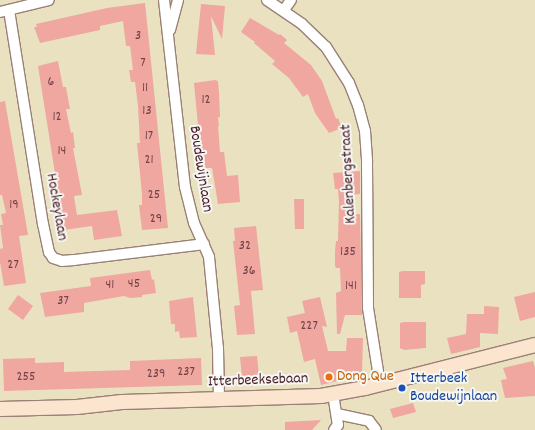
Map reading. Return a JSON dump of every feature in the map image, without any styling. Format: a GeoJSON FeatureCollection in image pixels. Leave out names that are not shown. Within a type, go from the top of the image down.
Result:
{"type":"FeatureCollection","features":[{"type":"Feature","properties":{"kind":"main road","name":"Itterbeeksebaan"},"geometry":{"type":"LineString","coordinates":[[0,409],[77,407],[122,402],[288,398],[333,394],[380,384],[535,345]]}},
{"type":"Feature","properties":{"kind":"street"},"geometry":{"type":"LineString","coordinates":[[4,11],[49,0]]}},
{"type":"Feature","properties":{"kind":"street","name":"Boudewijnlaan"},"geometry":{"type":"LineString","coordinates":[[164,0],[185,187],[194,223],[209,257],[218,348],[219,400]]}},
{"type":"Feature","properties":{"kind":"street","name":"Boudewijnlaan"},"geometry":{"type":"LineString","coordinates":[[169,36],[178,0]]}},
{"type":"Feature","properties":{"kind":"street","name":"Kalenbergstraat"},"geometry":{"type":"LineString","coordinates":[[267,0],[284,10],[302,24],[326,48],[349,83],[361,116],[367,162],[368,308],[380,384]]}},
{"type":"Feature","properties":{"kind":"street"},"geometry":{"type":"LineString","coordinates":[[284,10],[291,0]]}},
{"type":"Feature","properties":{"kind":"street","name":"Hockeylaan"},"geometry":{"type":"LineString","coordinates":[[4,11],[43,224],[49,252],[53,258],[62,261],[74,260],[204,244]]}},
{"type":"Feature","properties":{"kind":"street"},"geometry":{"type":"LineString","coordinates":[[333,394],[338,414],[338,425],[334,430]]}},
{"type":"Feature","properties":{"kind":"street"},"geometry":{"type":"LineString","coordinates":[[338,414],[368,421],[376,430]]}},
{"type":"Feature","properties":{"kind":"building"},"geometry":{"type":"Polygon","coordinates":[[[145,3],[168,228],[142,230],[139,205],[142,205],[142,194],[137,143],[140,143],[138,106],[135,82],[131,82],[129,70],[133,70],[130,46],[126,46],[123,21],[100,26],[100,30],[40,43],[34,27],[37,27],[36,24],[107,8],[145,3]]]}},
{"type":"Feature","properties":{"kind":"building"},"geometry":{"type":"Polygon","coordinates":[[[201,4],[225,6],[222,39],[211,16],[215,55],[196,54],[201,4]]]}},
{"type":"Feature","properties":{"kind":"building"},"geometry":{"type":"Polygon","coordinates":[[[250,18],[279,35],[280,34],[287,40],[284,43],[311,65],[322,81],[336,119],[338,118],[342,128],[329,133],[315,113],[308,94],[303,97],[289,78],[272,64],[275,61],[254,43],[255,42],[241,32],[250,18]]]}},
{"type":"Feature","properties":{"kind":"building"},"geometry":{"type":"Polygon","coordinates":[[[58,61],[63,87],[66,87],[70,109],[66,109],[71,133],[73,132],[75,148],[73,148],[82,195],[74,196],[77,215],[117,210],[122,236],[94,240],[92,226],[64,230],[38,66],[58,61]]]}},
{"type":"Feature","properties":{"kind":"building"},"geometry":{"type":"Polygon","coordinates":[[[215,80],[218,81],[219,93],[220,117],[218,117],[218,126],[220,152],[224,152],[227,176],[238,175],[240,202],[218,204],[212,168],[202,168],[194,83],[215,80]]]}},
{"type":"Feature","properties":{"kind":"building"},"geometry":{"type":"Polygon","coordinates":[[[5,101],[28,235],[19,236],[26,283],[4,286],[0,262],[0,249],[3,248],[0,225],[3,225],[1,214],[6,213],[2,195],[0,195],[0,102],[5,101]]]}},
{"type":"Feature","properties":{"kind":"building"},"geometry":{"type":"Polygon","coordinates":[[[360,171],[360,194],[350,195],[351,215],[360,214],[362,315],[345,315],[340,334],[337,334],[336,293],[341,291],[340,268],[336,268],[335,266],[336,241],[338,241],[339,202],[338,189],[335,189],[333,173],[360,171]]]}},
{"type":"Feature","properties":{"kind":"building"},"geometry":{"type":"Polygon","coordinates":[[[294,199],[304,199],[304,229],[295,229],[294,199]]]}},
{"type":"Feature","properties":{"kind":"building"},"geometry":{"type":"Polygon","coordinates":[[[256,226],[263,290],[251,291],[255,334],[237,335],[234,306],[240,305],[233,241],[235,241],[234,228],[256,226]]]}},
{"type":"Feature","properties":{"kind":"building"},"geometry":{"type":"Polygon","coordinates":[[[150,270],[152,280],[154,279],[156,293],[142,295],[142,297],[130,298],[124,296],[84,303],[84,312],[45,317],[40,293],[91,286],[90,278],[150,270]]]}},
{"type":"Feature","properties":{"kind":"building"},"geometry":{"type":"Polygon","coordinates":[[[425,271],[425,284],[421,285],[421,298],[399,298],[399,272],[425,271]]]}},
{"type":"Feature","properties":{"kind":"building"},"geometry":{"type":"Polygon","coordinates":[[[535,292],[535,317],[520,321],[514,297],[535,292]]]}},
{"type":"Feature","properties":{"kind":"building"},"geometry":{"type":"Polygon","coordinates":[[[18,295],[33,306],[23,320],[8,309],[18,295]]]}},
{"type":"Feature","properties":{"kind":"building"},"geometry":{"type":"Polygon","coordinates":[[[193,297],[197,337],[180,338],[179,331],[175,332],[175,324],[171,324],[169,301],[193,297]]]}},
{"type":"Feature","properties":{"kind":"building"},"geometry":{"type":"Polygon","coordinates":[[[320,297],[327,327],[322,326],[328,351],[346,351],[347,338],[363,338],[362,374],[360,376],[321,385],[315,359],[304,362],[297,331],[290,333],[287,317],[305,313],[302,301],[320,297]]]}},
{"type":"Feature","properties":{"kind":"building"},"geometry":{"type":"Polygon","coordinates":[[[484,306],[499,307],[498,334],[480,333],[480,347],[451,354],[447,338],[466,334],[467,314],[484,314],[484,306]]]}},
{"type":"Feature","properties":{"kind":"building"},"geometry":{"type":"Polygon","coordinates":[[[426,322],[426,348],[404,350],[400,348],[400,323],[426,322]]]}},
{"type":"Feature","properties":{"kind":"building"},"geometry":{"type":"Polygon","coordinates":[[[257,356],[259,376],[242,378],[240,357],[257,356]]]}},
{"type":"Feature","properties":{"kind":"building"},"geometry":{"type":"Polygon","coordinates":[[[35,358],[35,363],[64,362],[64,372],[130,370],[130,361],[201,358],[202,385],[4,391],[3,359],[35,358]]]}},
{"type":"Feature","properties":{"kind":"building"},"geometry":{"type":"Polygon","coordinates":[[[533,361],[535,368],[535,396],[505,398],[501,380],[507,379],[503,368],[533,361]]]}},
{"type":"Feature","properties":{"kind":"building"},"geometry":{"type":"Polygon","coordinates":[[[413,403],[416,412],[393,418],[390,409],[413,403]]]}},
{"type":"Feature","properties":{"kind":"building"},"geometry":{"type":"Polygon","coordinates":[[[321,420],[312,430],[285,430],[285,422],[321,420]]]}},
{"type":"Feature","properties":{"kind":"place","name":"Dong Que"},"geometry":{"type":"Point","coordinates":[329,377]}},
{"type":"Feature","properties":{"kind":"place","name":"Itterbeek Boudewijnlaan"},"geometry":{"type":"Point","coordinates":[402,388]}}]}
